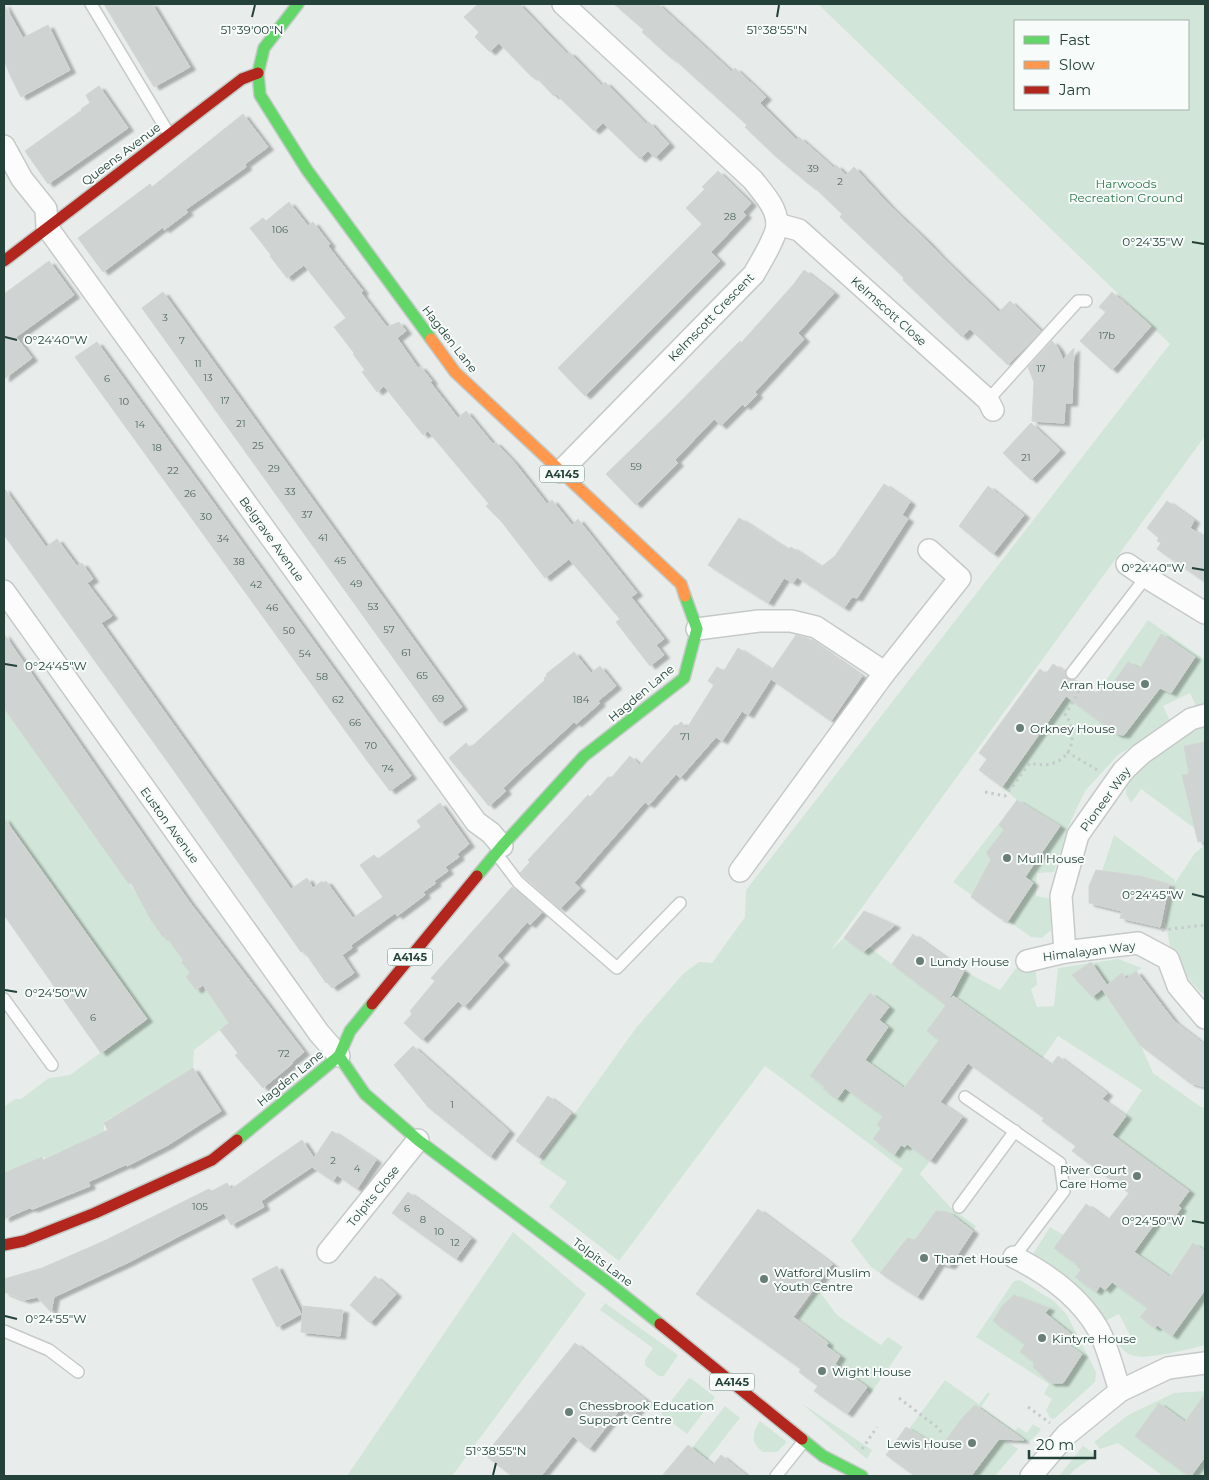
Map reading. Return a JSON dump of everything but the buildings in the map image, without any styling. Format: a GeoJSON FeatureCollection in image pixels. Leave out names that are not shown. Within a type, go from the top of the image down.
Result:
{"type":"FeatureCollection","features":[{"type":"Feature","properties":{"kind":"main road","name":"Hagden Lane"},"geometry":{"type":"LineString","coordinates":[[4,1245],[24,1242],[95,1213],[212,1160],[339,1056],[350,1031],[499,850],[584,756],[684,678],[697,629],[681,584],[455,372],[307,170],[260,95],[258,73],[264,48],[298,4]]}},
{"type":"Feature","properties":{"kind":"main road","name":"Queens Avenue"},"geometry":{"type":"LineString","coordinates":[[4,261],[242,79],[258,73]]}},
{"type":"Feature","properties":{"kind":"main road","name":"Tolpits Lane"},"geometry":{"type":"LineString","coordinates":[[339,1056],[364,1094],[418,1140],[606,1281],[823,1456],[862,1476]]}},
{"type":"Feature","properties":{"kind":"street"},"geometry":{"type":"LineString","coordinates":[[563,4],[753,180],[771,204],[777,224]]}},
{"type":"Feature","properties":{"kind":"street"},"geometry":{"type":"LineString","coordinates":[[4,146],[22,180],[46,209],[47,227]]}},
{"type":"Feature","properties":{"kind":"street","name":"Kelmscott Close"},"geometry":{"type":"LineString","coordinates":[[777,224],[799,230],[991,405]]}},
{"type":"Feature","properties":{"kind":"street","name":"Kelmscott Crescent"},"geometry":{"type":"LineString","coordinates":[[560,472],[754,274],[769,247],[777,224]]}},
{"type":"Feature","properties":{"kind":"street","name":"Belgrave Avenue"},"geometry":{"type":"LineString","coordinates":[[47,227],[476,822],[491,833],[499,850]]}},
{"type":"Feature","properties":{"kind":"street"},"geometry":{"type":"LineString","coordinates":[[740,871],[883,675],[960,578],[929,550]]}},
{"type":"Feature","properties":{"kind":"street"},"geometry":{"type":"LineString","coordinates":[[1127,564],[1205,613]]}},
{"type":"Feature","properties":{"kind":"street","name":"Euston Avenue"},"geometry":{"type":"LineString","coordinates":[[4,591],[319,1033],[339,1056]]}},
{"type":"Feature","properties":{"kind":"street"},"geometry":{"type":"LineString","coordinates":[[697,629],[759,621],[791,621],[816,628],[878,668],[883,675]]}},
{"type":"Feature","properties":{"kind":"street","name":"Pioneer Way"},"geometry":{"type":"LineString","coordinates":[[1064,952],[1061,896],[1078,835],[1123,771],[1137,758],[1191,720],[1205,715]]}},
{"type":"Feature","properties":{"kind":"street","name":"Himalayan Way"},"geometry":{"type":"LineString","coordinates":[[1027,960],[1064,952],[1138,943],[1168,958],[1178,986],[1205,1018]]}},
{"type":"Feature","properties":{"kind":"street","name":"Tolpits Close"},"geometry":{"type":"LineString","coordinates":[[328,1252],[418,1140]]}},
{"type":"Feature","properties":{"kind":"street"},"geometry":{"type":"LineString","coordinates":[[1014,1257],[1034,1267],[1059,1284],[1080,1303],[1099,1330],[1120,1390]]}},
{"type":"Feature","properties":{"kind":"street"},"geometry":{"type":"LineString","coordinates":[[1031,1476],[1066,1435],[1120,1390],[1168,1368],[1205,1363]]}},
{"type":"Feature","properties":{"kind":"lane"},"geometry":{"type":"LineString","coordinates":[[91,4],[169,134]]}},
{"type":"Feature","properties":{"kind":"lane"},"geometry":{"type":"LineString","coordinates":[[991,405],[1078,301],[1086,301]]}},
{"type":"Feature","properties":{"kind":"lane"},"geometry":{"type":"LineString","coordinates":[[1075,670],[1146,577]]}},
{"type":"Feature","properties":{"kind":"lane"},"geometry":{"type":"LineString","coordinates":[[499,850],[518,882],[617,968],[680,903]]}},
{"type":"Feature","properties":{"kind":"lane"},"geometry":{"type":"LineString","coordinates":[[4,999],[52,1065]]}},
{"type":"Feature","properties":{"kind":"lane"},"geometry":{"type":"LineString","coordinates":[[965,1097],[1060,1163],[1064,1192],[1014,1257]]}},
{"type":"Feature","properties":{"kind":"lane"},"geometry":{"type":"LineString","coordinates":[[960,1207],[1015,1131]]}},
{"type":"Feature","properties":{"kind":"lane"},"geometry":{"type":"LineString","coordinates":[[4,1331],[49,1350],[78,1372]]}},
{"type":"Feature","properties":{"kind":"lane"},"geometry":{"type":"LineString","coordinates":[[776,1476],[804,1441]]}},
{"type":"Feature","properties":{"kind":"path"},"geometry":{"type":"LineString","coordinates":[[985,792],[1005,796],[1030,763],[1041,766],[1054,764],[1063,758],[1072,740],[1069,719],[1065,715],[1083,688],[1075,670]]}},
{"type":"Feature","properties":{"kind":"path"},"geometry":{"type":"LineString","coordinates":[[1067,752],[1116,780]]}},
{"type":"Feature","properties":{"kind":"path"},"geometry":{"type":"LineString","coordinates":[[1150,949],[1161,930],[1205,925]]}},
{"type":"Feature","properties":{"kind":"path"},"geometry":{"type":"LineString","coordinates":[[899,1398],[937,1427],[943,1434]]}},
{"type":"Feature","properties":{"kind":"path"},"geometry":{"type":"LineString","coordinates":[[866,1454],[860,1450],[877,1427]]}},
{"type":"Feature","properties":{"kind":"green space","name":"Harwoods Recreation Ground"},"geometry":{"type":"Polygon","coordinates":[[[818,4],[1205,4],[1205,436],[831,950],[844,938],[863,952],[869,947],[933,995],[949,999],[964,971],[1000,990],[1016,968],[1036,972],[1037,985],[1031,989],[1037,1007],[1054,1006],[1058,968],[1118,959],[1142,968],[1126,979],[1122,973],[1107,985],[1118,1012],[1142,1048],[1153,1073],[1205,1108],[1205,1251],[1193,1243],[1169,1277],[1134,1252],[1160,1216],[1170,1223],[1178,1206],[1112,1135],[1142,1090],[1058,1036],[1042,1059],[927,1031],[939,1040],[904,1088],[865,1060],[888,1027],[879,1020],[889,1007],[871,993],[810,1076],[825,1086],[823,1089],[837,1099],[845,1088],[883,1116],[877,1125],[881,1128],[873,1140],[894,1155],[901,1145],[905,1147],[907,1144],[930,1161],[920,1174],[951,1208],[976,1226],[973,1231],[948,1212],[936,1211],[915,1240],[906,1238],[880,1273],[871,1267],[851,1241],[903,1169],[765,1066],[619,1261],[549,1207],[567,1182],[539,1163],[636,1028],[683,974],[699,962],[712,963],[745,917],[746,890],[1170,344],[818,4]]]}},
{"type":"Feature","properties":{"kind":"green space"},"geometry":{"type":"Polygon","coordinates":[[[1148,620],[1205,660],[1205,704],[1196,706],[1190,693],[1163,706],[1171,723],[1118,755],[1085,791],[1068,827],[1054,872],[1037,873],[1036,896],[1051,899],[1051,930],[1042,938],[1031,937],[953,882],[1017,800],[1002,787],[1077,681],[1085,710],[1148,620]]]}},
{"type":"Feature","properties":{"kind":"green space"},"geometry":{"type":"Polygon","coordinates":[[[4,708],[138,896],[148,915],[183,959],[182,963],[190,973],[186,977],[196,990],[208,992],[227,1017],[228,1024],[194,1050],[193,1068],[104,1122],[104,1132],[46,1158],[42,1157],[4,1173],[4,1107],[15,1099],[21,1099],[49,1078],[70,1075],[147,1019],[4,818],[4,708]]]}},
{"type":"Feature","properties":{"kind":"green space"},"geometry":{"type":"Polygon","coordinates":[[[1205,727],[1205,836],[1141,789],[1131,803],[1126,794],[1127,782],[1135,770],[1180,737],[1205,727]]]}},
{"type":"Feature","properties":{"kind":"green space"},"geometry":{"type":"Polygon","coordinates":[[[1114,835],[1175,880],[1175,883],[1195,853],[1205,845],[1205,996],[1192,983],[1172,955],[1165,921],[1174,885],[1131,874],[1131,880],[1102,871],[1114,835]]]}},
{"type":"Feature","properties":{"kind":"green space"},"geometry":{"type":"Polygon","coordinates":[[[1050,1227],[1064,1235],[1054,1248],[1078,1265],[1077,1267],[1081,1270],[1076,1277],[1096,1292],[1100,1286],[1105,1290],[1112,1282],[1148,1308],[1141,1318],[1155,1328],[1157,1325],[1172,1336],[1205,1290],[1205,1345],[1157,1356],[1147,1357],[1127,1353],[1116,1342],[1130,1335],[1119,1314],[1105,1321],[1053,1268],[1033,1254],[1050,1227]]]}},
{"type":"Feature","properties":{"kind":"green space"},"geometry":{"type":"Polygon","coordinates":[[[513,1232],[586,1294],[452,1476],[347,1476],[513,1232]]]}},
{"type":"Feature","properties":{"kind":"green space"},"geometry":{"type":"Polygon","coordinates":[[[1020,1280],[1054,1301],[1067,1315],[1096,1372],[1095,1382],[1054,1419],[1050,1418],[1046,1410],[1052,1399],[1044,1394],[1049,1384],[976,1337],[1014,1281],[1020,1280]]]}},
{"type":"Feature","properties":{"kind":"green space"},"geometry":{"type":"Polygon","coordinates":[[[817,1288],[841,1318],[881,1345],[888,1337],[903,1347],[869,1396],[867,1387],[835,1364],[840,1356],[826,1346],[828,1342],[797,1317],[817,1288]]]}},
{"type":"Feature","properties":{"kind":"green space"},"geometry":{"type":"Polygon","coordinates":[[[605,1303],[678,1355],[664,1376],[659,1376],[645,1365],[645,1360],[653,1348],[600,1310],[605,1303]]]}},
{"type":"Feature","properties":{"kind":"green space"},"geometry":{"type":"Polygon","coordinates":[[[689,1378],[715,1397],[687,1434],[661,1414],[689,1378]]]}},
{"type":"Feature","properties":{"kind":"green space"},"geometry":{"type":"Polygon","coordinates":[[[945,1380],[979,1404],[988,1392],[990,1394],[981,1407],[1015,1431],[1018,1427],[1027,1433],[1033,1424],[1041,1429],[1038,1434],[1026,1442],[1018,1441],[1011,1431],[942,1453],[926,1438],[924,1440],[909,1429],[945,1380]]]}},
{"type":"Feature","properties":{"kind":"green space"},"geometry":{"type":"Polygon","coordinates":[[[1205,1391],[1205,1476],[1163,1476],[1118,1443],[1100,1449],[1094,1442],[1128,1415],[1174,1393],[1205,1391]]]}},
{"type":"Feature","properties":{"kind":"green space"},"geometry":{"type":"Polygon","coordinates":[[[801,1403],[872,1450],[867,1459],[801,1403]]]}},
{"type":"Feature","properties":{"kind":"green space"},"geometry":{"type":"Polygon","coordinates":[[[725,1406],[740,1418],[707,1460],[692,1448],[725,1406]]]}},
{"type":"Feature","properties":{"kind":"green space"},"geometry":{"type":"Polygon","coordinates":[[[760,1421],[787,1442],[777,1452],[763,1452],[756,1445],[754,1434],[760,1421]]]}},
{"type":"Feature","properties":{"kind":"green space"},"geometry":{"type":"Polygon","coordinates":[[[999,1439],[1018,1449],[995,1476],[976,1476],[973,1474],[999,1439]]]}},
{"type":"Feature","properties":{"kind":"green space"},"geometry":{"type":"Polygon","coordinates":[[[1083,1446],[1096,1455],[1074,1470],[1069,1476],[1059,1476],[1083,1446]]]}},
{"type":"Feature","properties":{"kind":"traffic: fast"},"geometry":{"type":"LineString","coordinates":[[298,4],[264,48],[258,73],[260,95],[307,170],[431,339]]}},
{"type":"Feature","properties":{"kind":"traffic: fast"},"geometry":{"type":"LineString","coordinates":[[477,876],[584,756],[684,678],[697,629],[685,596]]}},
{"type":"Feature","properties":{"kind":"traffic: fast"},"geometry":{"type":"LineString","coordinates":[[372,1004],[350,1031],[339,1056],[365,1094],[418,1140],[606,1281],[660,1324]]}},
{"type":"Feature","properties":{"kind":"traffic: fast"},"geometry":{"type":"LineString","coordinates":[[237,1140],[339,1056]]}},
{"type":"Feature","properties":{"kind":"traffic: fast"},"geometry":{"type":"LineString","coordinates":[[802,1439],[823,1456],[862,1476]]}},
{"type":"Feature","properties":{"kind":"traffic: slow"},"geometry":{"type":"LineString","coordinates":[[431,339],[455,372],[681,584],[685,596]]}},
{"type":"Feature","properties":{"kind":"traffic: jam"},"geometry":{"type":"LineString","coordinates":[[4,261],[242,79],[258,73]]}},
{"type":"Feature","properties":{"kind":"traffic: jam"},"geometry":{"type":"LineString","coordinates":[[372,1004],[477,876]]}},
{"type":"Feature","properties":{"kind":"traffic: jam"},"geometry":{"type":"LineString","coordinates":[[4,1245],[24,1241],[95,1213],[212,1160],[237,1140]]}},
{"type":"Feature","properties":{"kind":"traffic: jam"},"geometry":{"type":"LineString","coordinates":[[660,1324],[802,1439]]}},
{"type":"Feature","properties":{"kind":"place","name":"Arran House"},"geometry":{"type":"Point","coordinates":[1145,684]}},
{"type":"Feature","properties":{"kind":"place","name":"Orkney House"},"geometry":{"type":"Point","coordinates":[1020,728]}},
{"type":"Feature","properties":{"kind":"place","name":"Mull House"},"geometry":{"type":"Point","coordinates":[1007,858]}},
{"type":"Feature","properties":{"kind":"place","name":"Lundy House"},"geometry":{"type":"Point","coordinates":[920,961]}},
{"type":"Feature","properties":{"kind":"place","name":"River Court Care Home"},"geometry":{"type":"Point","coordinates":[1137,1176]}},
{"type":"Feature","properties":{"kind":"place","name":"Thanet House"},"geometry":{"type":"Point","coordinates":[924,1258]}},
{"type":"Feature","properties":{"kind":"place","name":"Watford Muslim Youth Centre"},"geometry":{"type":"Point","coordinates":[764,1279]}},
{"type":"Feature","properties":{"kind":"place","name":"Kintyre House"},"geometry":{"type":"Point","coordinates":[1042,1338]}},
{"type":"Feature","properties":{"kind":"place","name":"Wight House"},"geometry":{"type":"Point","coordinates":[822,1371]}},
{"type":"Feature","properties":{"kind":"place","name":"Chessbrook Education Support Centre"},"geometry":{"type":"Point","coordinates":[569,1412]}},
{"type":"Feature","properties":{"kind":"place","name":"Lewis House"},"geometry":{"type":"Point","coordinates":[972,1443]}}]}
